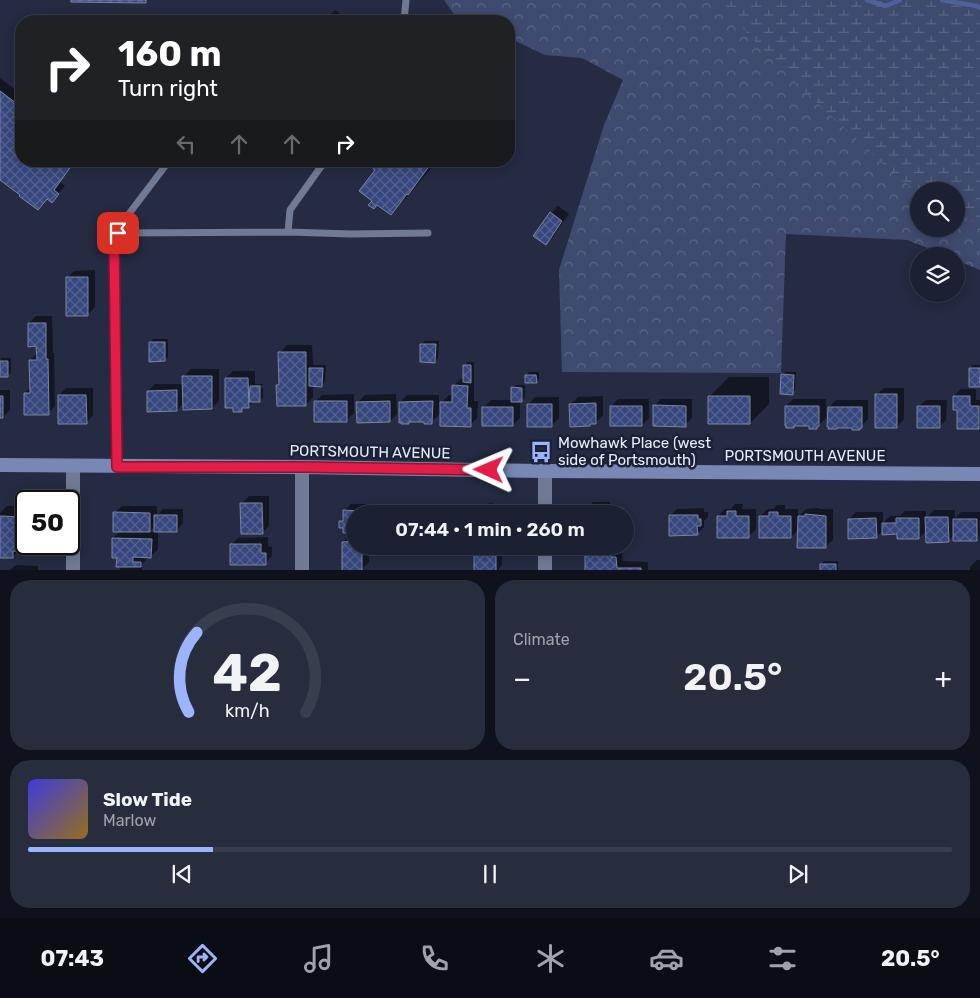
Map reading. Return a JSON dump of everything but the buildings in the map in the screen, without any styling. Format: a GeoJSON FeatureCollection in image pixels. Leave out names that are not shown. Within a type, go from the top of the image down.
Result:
{"type":"FeatureCollection","features":[{"type":"Feature","properties":{"kind":"main road","name":"PORTSMOUTH AVENUE"},"geometry":{"type":"LineString","coordinates":[[0,465],[980,474]]}},
{"type":"Feature","properties":{"kind":"street"},"geometry":{"type":"LineString","coordinates":[[73,466],[73,570]]}},
{"type":"Feature","properties":{"kind":"street"},"geometry":{"type":"LineString","coordinates":[[302,467],[302,570]]}},
{"type":"Feature","properties":{"kind":"street"},"geometry":{"type":"LineString","coordinates":[[545,471],[545,505]]}},
{"type":"Feature","properties":{"kind":"street"},"geometry":{"type":"LineString","coordinates":[[544,570],[545,555]]}},
{"type":"Feature","properties":{"kind":"lane"},"geometry":{"type":"LineString","coordinates":[[405,15],[406,0]]}},
{"type":"Feature","properties":{"kind":"lane"},"geometry":{"type":"LineString","coordinates":[[117,467],[114,241],[126,219],[165,167]]}},
{"type":"Feature","properties":{"kind":"lane"},"geometry":{"type":"LineString","coordinates":[[288,232],[290,210],[321,167]]}},
{"type":"Feature","properties":{"kind":"lane"},"geometry":{"type":"LineString","coordinates":[[118,233],[428,233]]}},
{"type":"Feature","properties":{"kind":"green space"},"geometry":{"type":"Polygon","coordinates":[[[444,0],[808,0],[980,134],[980,270],[965,264],[965,247],[925,247],[907,240],[786,234],[781,373],[562,372],[559,270],[604,125],[623,80],[582,58],[545,55],[515,41],[515,15],[457,15],[454,14],[444,0]]]}},
{"type":"Feature","properties":{"kind":"green space"},"geometry":{"type":"Polygon","coordinates":[[[717,0],[980,0],[980,223],[965,217],[965,182],[910,182],[910,186],[899,179],[777,65],[717,0]]]}},
{"type":"Feature","properties":{"kind":"waterway"},"geometry":{"type":"LineString","coordinates":[[867,0],[886,6],[900,0]]}},
{"type":"Feature","properties":{"kind":"waterway"},"geometry":{"type":"LineString","coordinates":[[942,0],[980,8]]}},
{"type":"Feature","properties":{"kind":"place","name":"Mowhawk Place (west side of Portsmouth)"},"geometry":{"type":"Point","coordinates":[541,452]}},
{"type":"Feature","properties":{"kind":"route"},"geometry":{"type":"LineString","coordinates":[[118,233],[114,241],[117,467],[489,470]]}}]}
